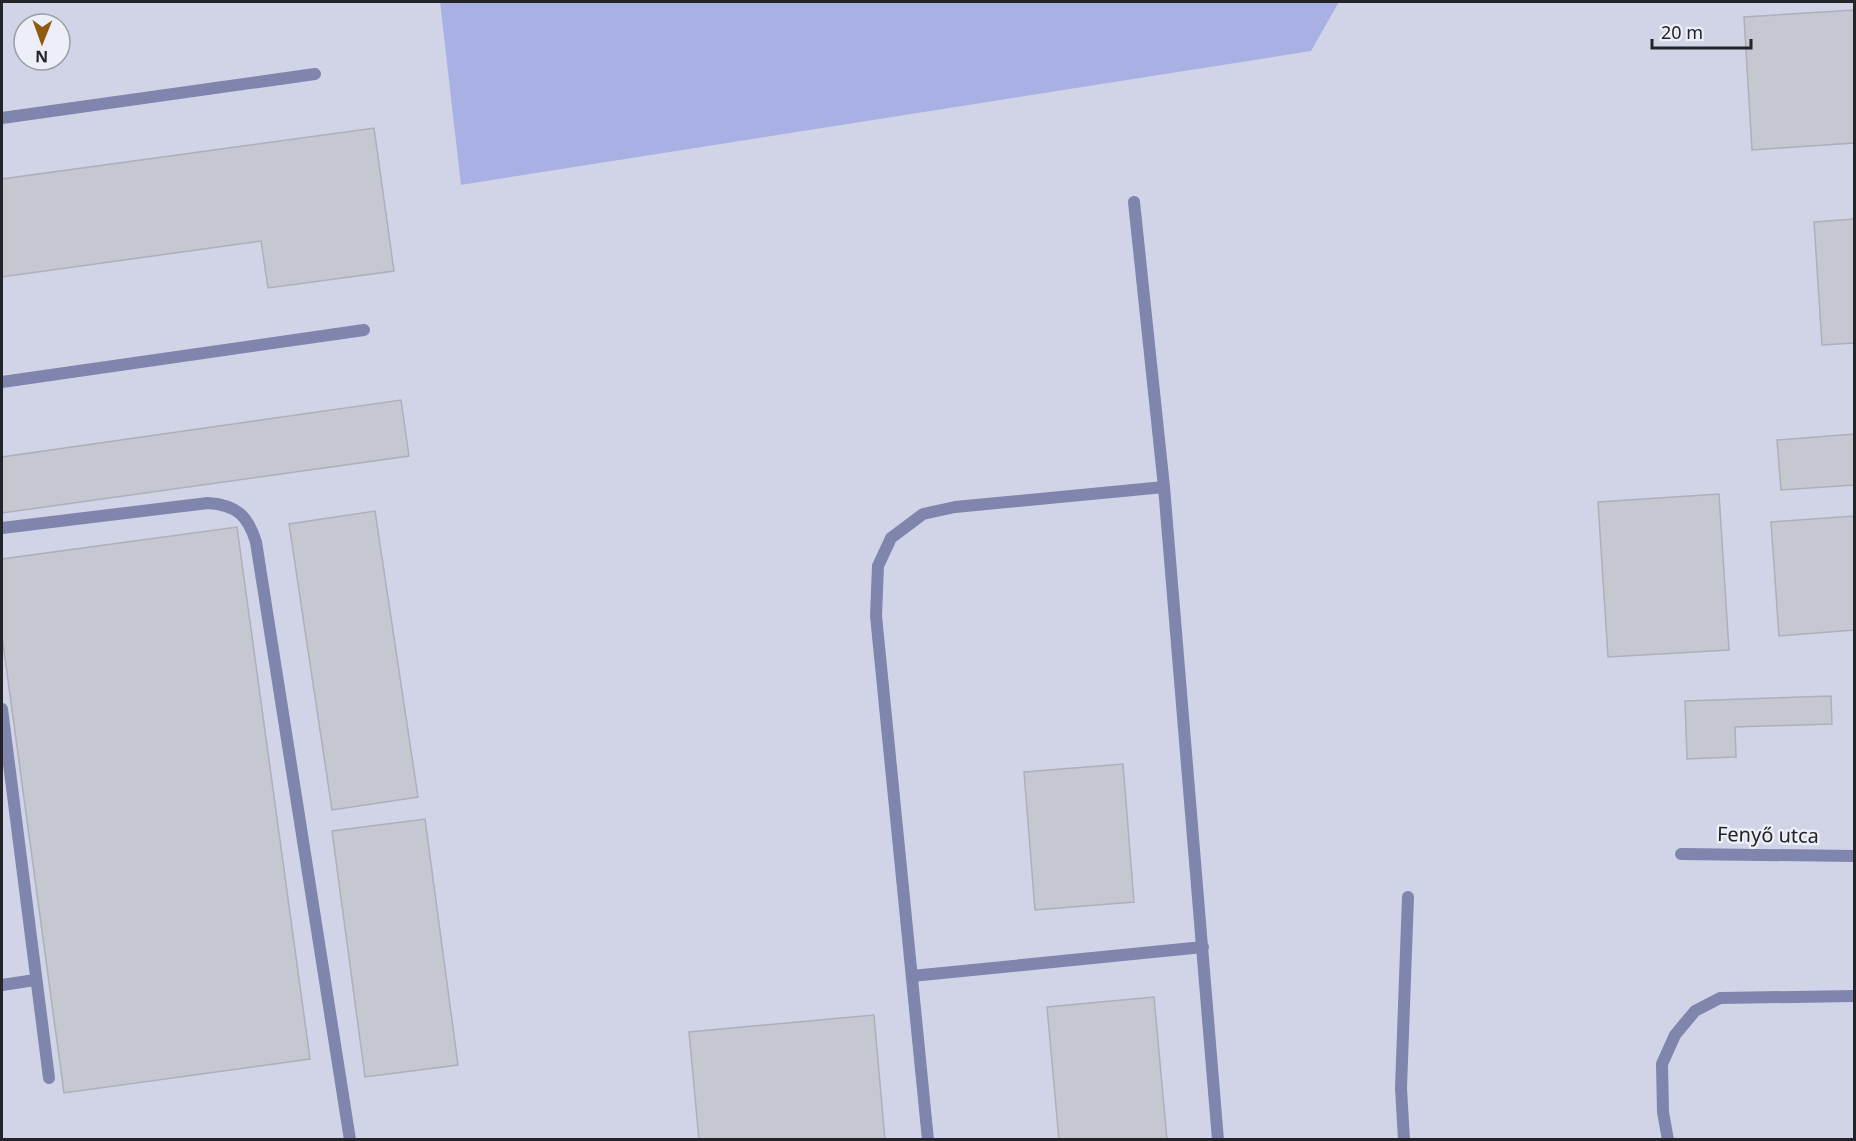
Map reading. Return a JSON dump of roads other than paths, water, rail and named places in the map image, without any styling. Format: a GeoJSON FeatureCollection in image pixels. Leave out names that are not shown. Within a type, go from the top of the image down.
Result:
{"type":"FeatureCollection","features":[{"type":"Feature","properties":{"kind":"street"},"geometry":{"type":"LineString","coordinates":[[2,118],[315,74]]}},
{"type":"Feature","properties":{"kind":"street"},"geometry":{"type":"LineString","coordinates":[[1134,202],[1164,487],[1218,1140]]}},
{"type":"Feature","properties":{"kind":"street"},"geometry":{"type":"LineString","coordinates":[[2,382],[364,330]]}},
{"type":"Feature","properties":{"kind":"street"},"geometry":{"type":"LineString","coordinates":[[928,1140],[876,616],[878,566],[891,538],[923,514],[955,507],[1164,487]]}},
{"type":"Feature","properties":{"kind":"street"},"geometry":{"type":"LineString","coordinates":[[2,528],[208,503],[224,504],[238,510],[246,518],[256,543],[350,1140]]}},
{"type":"Feature","properties":{"kind":"street"},"geometry":{"type":"LineString","coordinates":[[2,709],[49,1078]]}},
{"type":"Feature","properties":{"kind":"street","name":"Fenyő utca"},"geometry":{"type":"LineString","coordinates":[[1681,854],[1854,856]]}},
{"type":"Feature","properties":{"kind":"street"},"geometry":{"type":"LineString","coordinates":[[1404,1140],[1401,1088],[1408,897]]}},
{"type":"Feature","properties":{"kind":"street"},"geometry":{"type":"LineString","coordinates":[[912,976],[1203,947]]}},
{"type":"Feature","properties":{"kind":"street"},"geometry":{"type":"LineString","coordinates":[[2,985],[35,980]]}},
{"type":"Feature","properties":{"kind":"street"},"geometry":{"type":"LineString","coordinates":[[1668,1140],[1663,1112],[1662,1064],[1675,1035],[1695,1011],[1720,998],[1854,996]]}}]}
